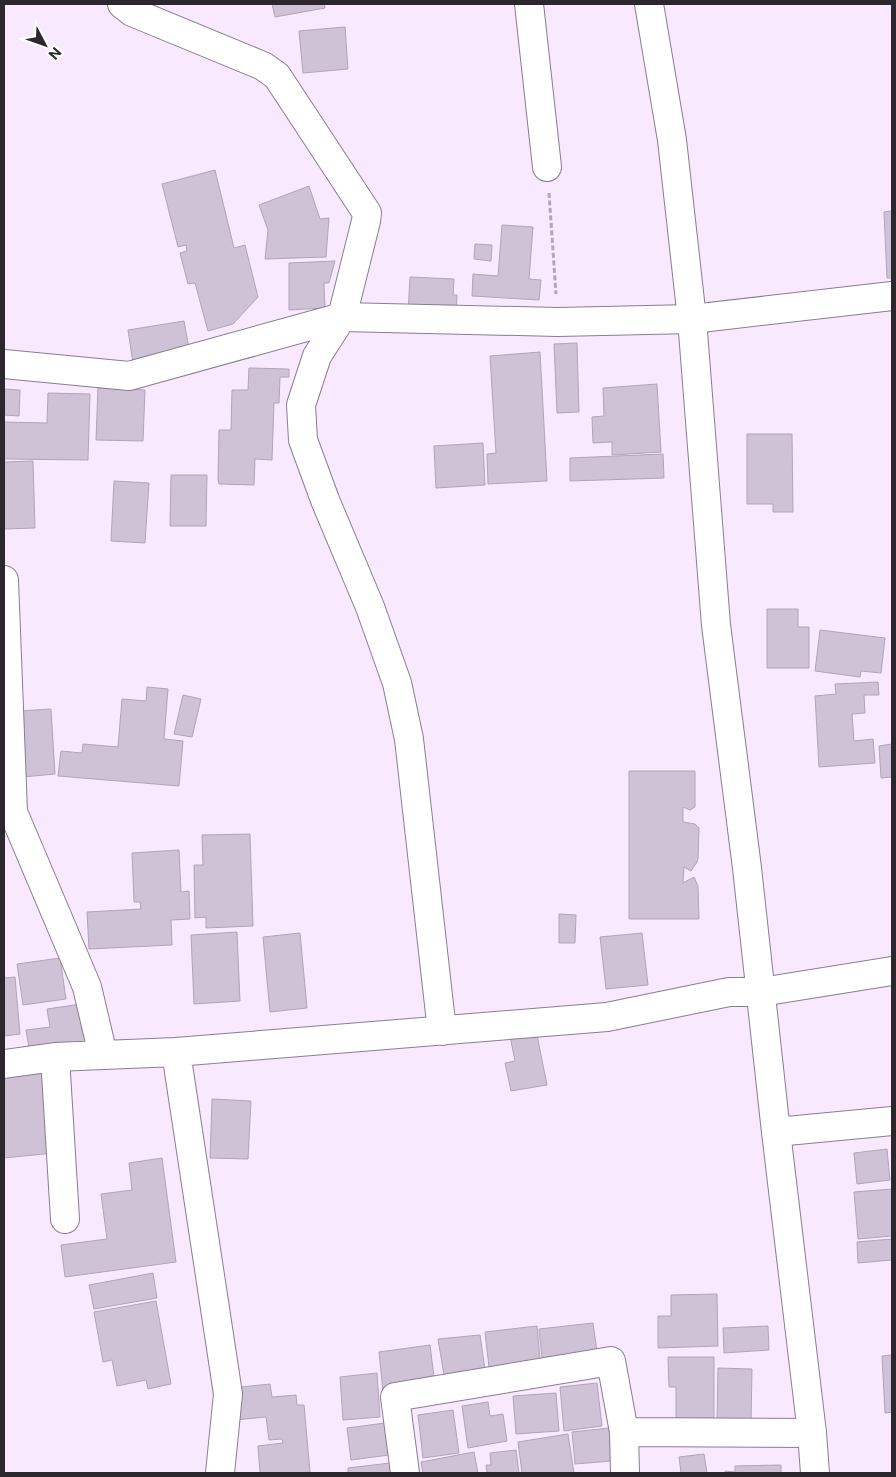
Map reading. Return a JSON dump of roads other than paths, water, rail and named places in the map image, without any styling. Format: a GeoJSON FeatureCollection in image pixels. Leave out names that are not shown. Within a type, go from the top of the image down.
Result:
{"type":"FeatureCollection","features":[{"type":"Feature","properties":{"kind":"street"},"geometry":{"type":"LineString","coordinates":[[122,4],[132,12],[263,66],[277,76],[367,213],[342,317],[317,356],[301,405],[302,440],[370,608],[397,682],[410,740],[442,1031]]}},
{"type":"Feature","properties":{"kind":"street"},"geometry":{"type":"LineString","coordinates":[[529,4],[547,168]]}},
{"type":"Feature","properties":{"kind":"street"},"geometry":{"type":"LineString","coordinates":[[649,4],[672,140],[692,319],[716,625],[747,868],[815,1473]]}},
{"type":"Feature","properties":{"kind":"street"},"geometry":{"type":"LineString","coordinates":[[4,364],[129,376],[342,317],[558,322],[692,319],[892,296]]}},
{"type":"Feature","properties":{"kind":"street"},"geometry":{"type":"LineString","coordinates":[[4,580],[9,806],[87,987],[103,1055]]}},
{"type":"Feature","properties":{"kind":"street"},"geometry":{"type":"LineString","coordinates":[[4,1064],[55,1057],[176,1052],[607,1017],[729,992],[761,992],[892,971]]}},
{"type":"Feature","properties":{"kind":"street"},"geometry":{"type":"LineString","coordinates":[[176,1052],[228,1394],[220,1473]]}},
{"type":"Feature","properties":{"kind":"street"},"geometry":{"type":"LineString","coordinates":[[55,1057],[65,1220]]}},
{"type":"Feature","properties":{"kind":"street"},"geometry":{"type":"LineString","coordinates":[[776,1132],[892,1121]]}},
{"type":"Feature","properties":{"kind":"street"},"geometry":{"type":"LineString","coordinates":[[405,1473],[395,1397],[611,1362],[624,1432],[625,1473]]}},
{"type":"Feature","properties":{"kind":"street"},"geometry":{"type":"LineString","coordinates":[[624,1432],[812,1433]]}}]}
